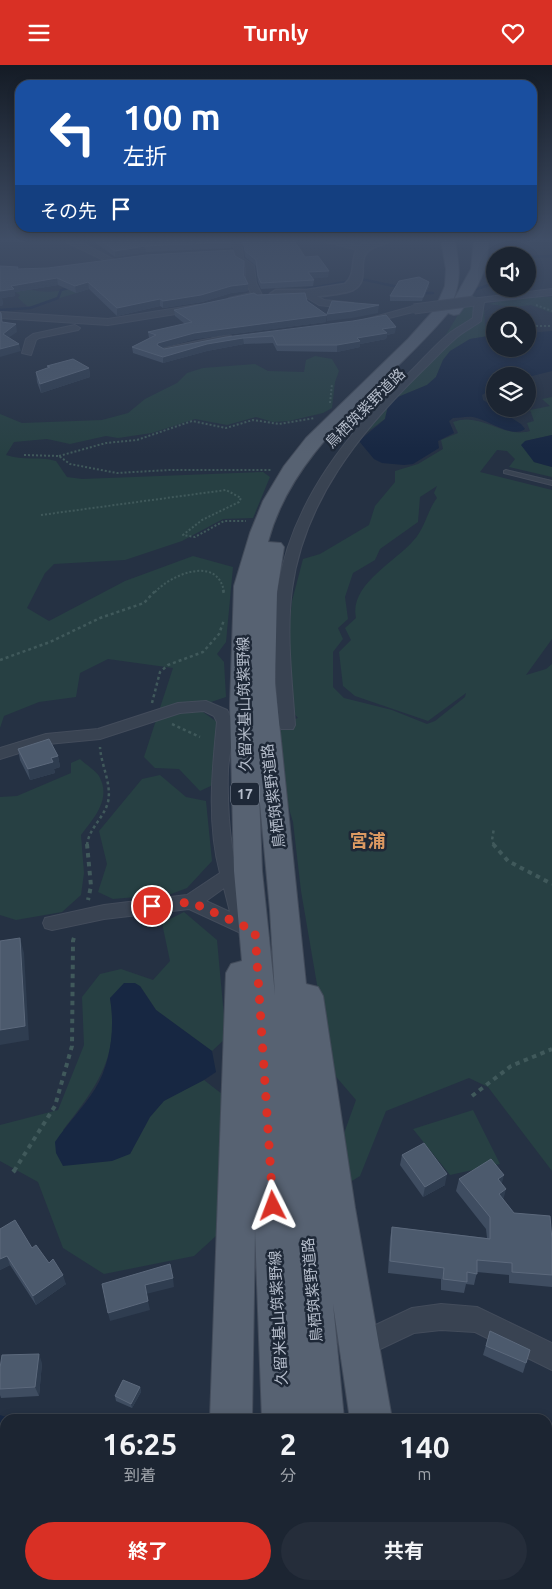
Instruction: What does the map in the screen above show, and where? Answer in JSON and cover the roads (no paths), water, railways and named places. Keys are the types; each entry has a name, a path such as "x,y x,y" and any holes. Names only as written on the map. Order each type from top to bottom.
{"main road":[{"name":"久留米基山筑紫野線","path":"283,1414 272,1187 249,928 240,873 242,638 245,586 260,533 273,501 312,442 414,342 454,311"},
{"name":"鳥栖筑紫野道路","path":"323,1414 303,1181 279,845 271,799 264,703 262,637 266,585 275,542 288,508 319,455 358,411 376,398 429,344 457,311"},
{"path":"279,845 300,950 336,1208 370,1414"},
{"path":"230,1414 249,928"}],"street":[{"path":"27,353 30,339 36,336 176,311"},
{"path":"354,323 405,311"},
{"path":"287,725 281,639 285,587 293,551 306,517 326,479 348,444 376,411 456,333 478,319 469,311"},
{"path":"0,315 108,322"},
{"path":"164,351 200,342 240,337"},
{"path":"0,754 46,739 100,734 178,708 206,706 221,713 225,722 220,771 223,851 240,873 191,902 114,909 52,923"},
{"path":"191,902 249,928"},
{"path":"359,1346 412,1321 441,1317 477,1320 552,1357"}],"lane":[{"path":"506,472 552,483"}],"water":[{"path":"552,331 552,371 536,375 536,367 486,367 486,393 482,395 483,400 486,402 486,417 510,417 525,429 513,432 473,417 453,418 449,421 454,433 438,441 439,448 413,464 404,465 382,463 374,459 359,441 385,419 388,406 398,397 427,385 436,377 443,360 450,351 470,339 486,336 486,357 536,357 536,332"},
{"path":"552,435 552,467 534,462 521,445 525,441"},
{"path":"124,983 135,983 140,986 156,1010 212,1051 216,1072 164,1101 150,1117 130,1154 112,1161 63,1166 56,1153 55,1142 95,1089 105,1068 112,1033 110,998"}],"district":[{"name":"宮浦","path":"368,840"}]}
